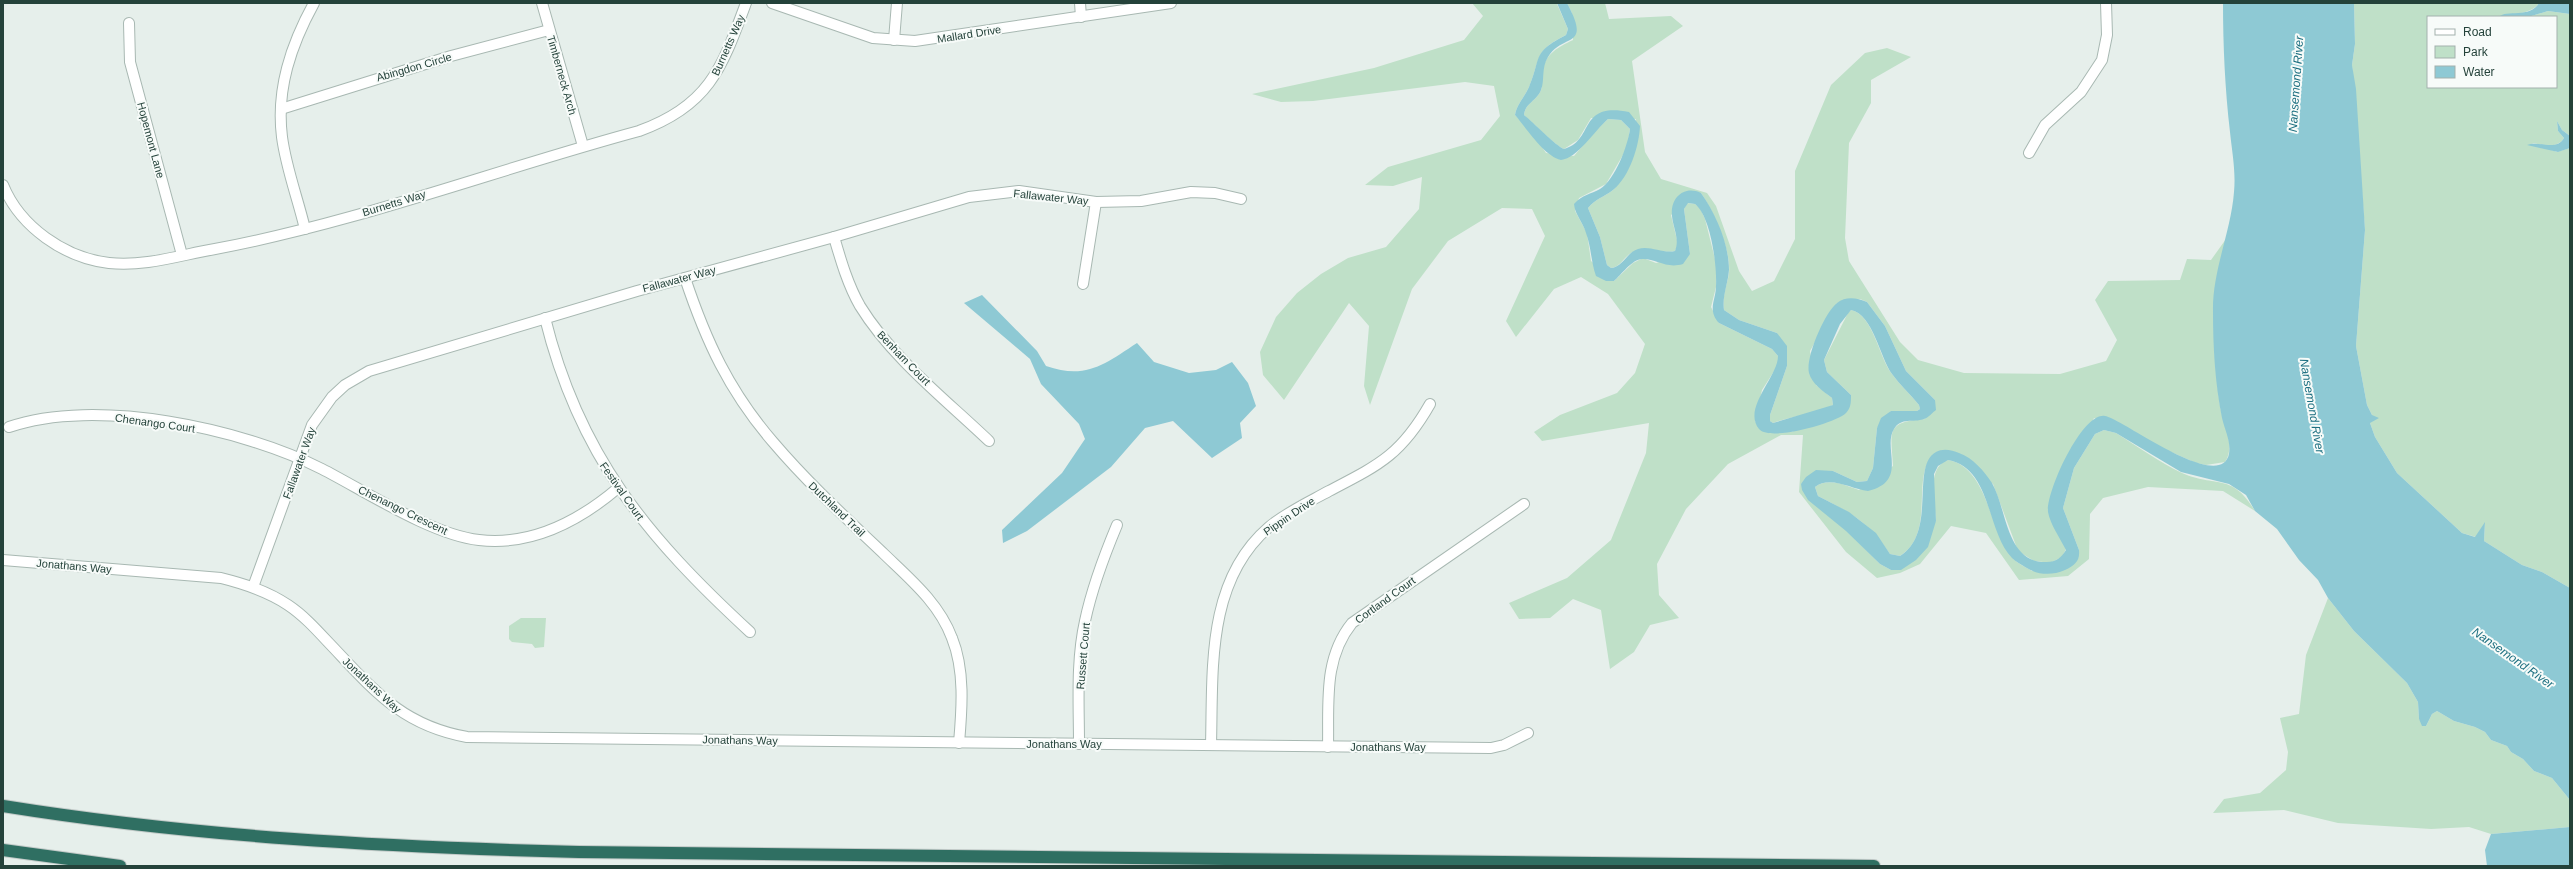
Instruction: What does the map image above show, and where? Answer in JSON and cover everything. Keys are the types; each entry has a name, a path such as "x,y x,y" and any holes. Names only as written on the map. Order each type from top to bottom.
{"highway":[{"path":"3,806 138,826 220,834 418,848 579,852 1874,866"},
{"path":"3,850 120,866"}],"street":[{"path":"305,229 282,138 281,109 283,86 291,49 314,3"},
{"name":"Timberneck Arch","path":"542,3 583,146"},
{"name":"Burnetts Way","path":"3,185 14,205 37,231 72,253 108,263 146,263 273,238 648,128 687,108 710,83 720,67 746,3"},
{"name":"Mallard Drive","path":"772,3 857,33 894,40 933,39 1171,3"},
{"path":"894,40 897,3"},
{"path":"1080,3 1081,17"},
{"path":"2029,153 2045,125 2081,92 2102,60 2107,35 2106,3"},
{"name":"Hopemont Lane","path":"129,24 130,62 182,255"},
{"name":"Abingdon Circle","path":"281,109 437,60 549,30"},
{"name":"Fallawater Way","path":"254,587 306,438 319,413 332,397 360,376 545,318 834,237 969,197 1019,191 1096,202 1141,201 1191,192 1215,193 1241,199"},
{"path":"1083,284 1096,202"},
{"name":"Benham Court","path":"834,237 845,272 857,299 879,333 989,441"},
{"name":"Dutchland Trail","path":"685,278 711,350 738,398 752,417 802,474 925,594 945,622 957,655 961,685 959,743"},
{"name":"Festival Court","path":"545,318 554,357 578,419 618,488 677,560 710,595 750,632"},
{"name":"Pippin Drive","path":"1211,745 1219,610 1234,570 1244,554 1270,526 1300,507 1377,466 1407,438 1430,404"},
{"name":"Chenango Court","path":"9,427 46,417 67,415 138,418 224,434 299,458"},
{"name":"Chenango Crescent","path":"299,458 442,530 478,540 500,542 542,533 584,514 618,488"},
{"name":"Cortland Court","path":"1328,747 1331,661 1343,634 1363,613 1524,504"},
{"name":"Russett Court","path":"1079,744 1079,700 1085,623 1095,584 1117,525"},
{"name":"Jonathans Way","path":"3,560 221,578 254,587 275,597 305,618 399,712 419,723 448,734 482,738 1491,748 1504,745 1528,733"}],"green space":[{"path":"1472,3 1557,4 1568,29 1566,35 1555,41 1543,51 1537,62 1529,87 1517,108 1515,115 1536,138 1546,153 1574,156 1594,132 1608,119 1621,120 1630,129 1627,148 1606,184 1579,198 1575,211 1587,233 1591,261 1614,281 1633,263 1643,258 1656,263 1690,254 1684,209 1687,203 1695,204 1700,208 1705,219 1716,263 1716,287 1711,307 1719,323 1772,349 1778,356 1778,365 1762,390 1755,422 1792,432 1851,395 1827,372 1824,360 1848,313 1851,310 1859,313 1865,319 1887,367 1919,405 1920,409 1917,411 1891,411 1877,428 1873,468 1867,481 1857,482 1833,471 1801,484 1880,564 1891,570 1936,521 1933,486 1934,478 1941,464 1948,460 1961,465 1972,474 1980,487 2004,545 2012,557 2019,563 2032,571 2079,550 2063,508 2074,468 2095,434 2104,430 2116,433 2173,469 2182,473 2231,486 2247,499 2255,511 2223,491 2148,487 2103,498 2090,514 2089,559 2068,576 2019,580 1986,533 1951,526 1920,564 1900,573 1877,578 1846,552 1799,492 1803,435 1781,435 1728,464 1686,509 1657,564 1659,595 1679,618 1650,625 1634,652 1610,669 1601,610 1573,599 1550,618 1519,619 1509,603 1567,578 1611,540 1646,453 1649,423 1542,441 1534,432 1560,415 1617,393 1635,373 1645,344 1608,294 1581,277 1554,289 1516,337 1506,321 1545,236 1532,209 1502,208 1448,241 1412,289 1370,405 1364,386 1369,326 1349,303 1284,400 1263,375 1260,352 1276,317 1297,293 1321,274 1348,258 1386,247 1419,209 1422,177 1393,186 1365,185 1388,167 1481,140 1500,116 1494,86 1465,82 1313,101 1281,102 1252,94 1374,68 1464,40 1483,16"},
{"path":"1567,3 1605,3 1609,19 1671,16 1683,26 1632,61 1645,152 1661,179 1707,193 1716,206 1739,271 1752,291 1774,281 1795,239 1795,171 1831,85 1865,53 1887,48 1911,57 1871,80 1871,103 1849,143 1845,238 1849,261 1900,342 1918,360 1964,373 2060,374 2106,361 2117,340 2095,300 2108,281 2180,280 2187,259 2211,260 2226,239 2217,282 2214,322 2215,362 2220,406 2229,442 2228,456 2225,462 2206,465 2196,463 2094,418 2050,517 2066,549 2062,557 2052,562 2043,562 2034,561 2018,551 1993,484 1944,450 1932,457 1926,468 1923,482 1921,514 1918,530 1912,544 1900,556 1890,554 1867,526 1850,513 1818,496 1815,487 1820,484 1831,482 1859,490 1893,466 1893,430 1903,423 1912,420 1925,419 1935,400 1906,371 1885,326 1867,302 1860,299 1837,303 1810,351 1816,385 1832,398 1833,405 1819,411 1773,423 1770,421 1770,415 1787,366 1777,333 1739,320 1724,310 1724,296 1729,273 1729,263 1721,231 1701,193 1671,215 1678,244 1675,251 1665,252 1639,250 1630,254 1617,266 1611,268 1607,265 1600,237 1588,208 1597,200 1613,190 1618,184 1628,157 1636,119 1591,118 1578,140 1564,149 1550,139 1524,115 1529,105 1537,97 1541,90 1542,72 1546,60 1557,48 1573,40 1572,13"},
{"path":"2354,3 2539,3 2532,9 2506,16 2427,16 2427,88 2557,88 2557,16 2531,16 2548,11 2570,14 2570,136 2562,130 2557,121 2558,131 2564,138 2561,142 2553,145 2531,143 2557,152 2570,148 2570,588 2542,572 2522,565 2484,541 2485,523 2476,537 2462,533 2397,473 2375,437 2370,423 2372,415 2367,405 2356,346 2365,230 2352,65 2355,44"},
{"path":"2328,598 2354,631 2407,683 2418,702 2419,719 2426,726 2432,714 2437,711 2454,721 2475,727 2485,732 2491,740 2507,746 2511,752 2523,759 2534,771 2552,778 2570,800 2570,827 2491,834 2469,827 2431,829 2338,823 2284,810 2213,813 2224,799 2260,793 2286,770 2288,752 2280,718 2299,714 2306,655"},
{"path":"521,618 546,618 544,647 535,648 532,644 512,642 509,639 509,626"}],"water":[{"name":"Nansemond River","path":"1557,3 1567,3 1577,28 1576,34 1554,49 1548,57 1545,65 1541,90 1537,97 1529,105 1524,115 1564,149 1574,145 1594,117 1601,112 1613,110 1629,112 1640,126 1636,151 1624,177 1613,190 1597,200 1588,208 1600,237 1607,265 1611,268 1619,265 1631,253 1638,249 1647,248 1670,252 1675,251 1677,242 1672,216 1673,204 1679,195 1684,192 1695,191 1701,193 1712,210 1721,230 1727,250 1729,270 1724,300 1724,310 1739,320 1777,333 1787,346 1787,366 1770,415 1770,421 1773,423 1833,405 1832,398 1815,384 1810,377 1809,366 1813,347 1822,325 1832,308 1837,303 1844,299 1852,298 1867,302 1885,326 1906,371 1935,400 1936,410 1926,418 1900,423 1894,429 1891,437 1891,472 1888,480 1880,486 1868,491 1834,482 1827,482 1815,487 1818,496 1849,512 1876,533 1890,554 1900,556 1911,545 1918,532 1925,471 1929,460 1936,452 1945,450 1953,451 1969,458 1982,470 1992,483 2010,533 2016,545 2023,554 2033,560 2047,562 2058,559 2066,550 2049,517 2049,502 2053,488 2059,472 2076,439 2086,426 2096,418 2105,416 2115,420 2170,451 2208,465 2222,464 2229,454 2228,440 2222,418 2218,392 2213,325 2213,297 2215,282 2232,207 2234,184 2234,162 2228,116 2224,51 2223,3 2354,3 2355,44 2352,65 2356,89 2365,230 2356,346 2367,405 2372,415 2379,418 2370,423 2375,437 2397,473 2462,533 2475,537 2485,522 2484,541 2522,565 2542,572 2570,588 2570,800 2552,778 2534,771 2523,759 2511,752 2507,746 2491,740 2485,732 2475,727 2454,721 2437,711 2432,714 2426,726 2422,726 2419,719 2418,702 2407,683 2354,631 2328,598 2318,580 2299,560 2277,529 2255,511 2246,495 2229,484 2181,472 2116,433 2104,430 2095,434 2074,468 2063,508 2079,550 2079,557 2078,560 2069,568 2060,572 2045,574 2030,570 2012,558 1997,532 1981,487 1973,475 1962,465 1948,460 1938,466 1934,474 1936,521 1928,547 1916,560 1901,570 1891,570 1880,564 1846,531 1808,500 1802,490 1801,484 1806,477 1816,470 1833,471 1857,482 1867,481 1873,468 1877,428 1881,418 1891,411 1917,411 1920,409 1919,405 1892,374 1865,319 1859,313 1851,310 1840,324 1824,360 1827,372 1851,395 1848,411 1830,422 1802,430 1775,433 1765,432 1759,429 1755,421 1755,412 1762,392 1773,373 1778,356 1772,349 1719,323 1715,318 1713,314 1713,305 1716,291 1716,277 1712,242 1701,210 1695,204 1688,203 1684,209 1690,254 1683,264 1667,265 1648,259 1639,259 1631,264 1614,281 1606,281 1596,276 1588,238 1574,204 1583,197 1600,189 1611,178 1624,153 1630,129 1621,120 1608,119 1580,149 1574,154 1561,160 1542,148 1515,115 1519,104 1529,87 1542,51 1547,46 1566,35 1568,29"},
{"path":"2539,3 2570,3 2570,14 2548,11 2531,16 2500,16 2530,11"},
{"path":"2557,121 2562,130 2570,136 2570,148 2558,152 2527,145 2552,145 2561,142 2564,138 2558,131"},
{"path":"982,295 1037,351 1046,366 1060,370 1073,371 1094,368 1105,363 1137,343 1154,362 1189,373 1216,370 1232,362 1248,383 1256,406 1240,423 1242,438 1212,458 1173,421 1145,428 1111,467 1027,531 1003,543 1002,530 1062,473 1085,439 1079,424 1041,384 1030,359 964,303"},
{"path":"2570,827 2570,866 2487,866 2485,850 2491,834"}]}
